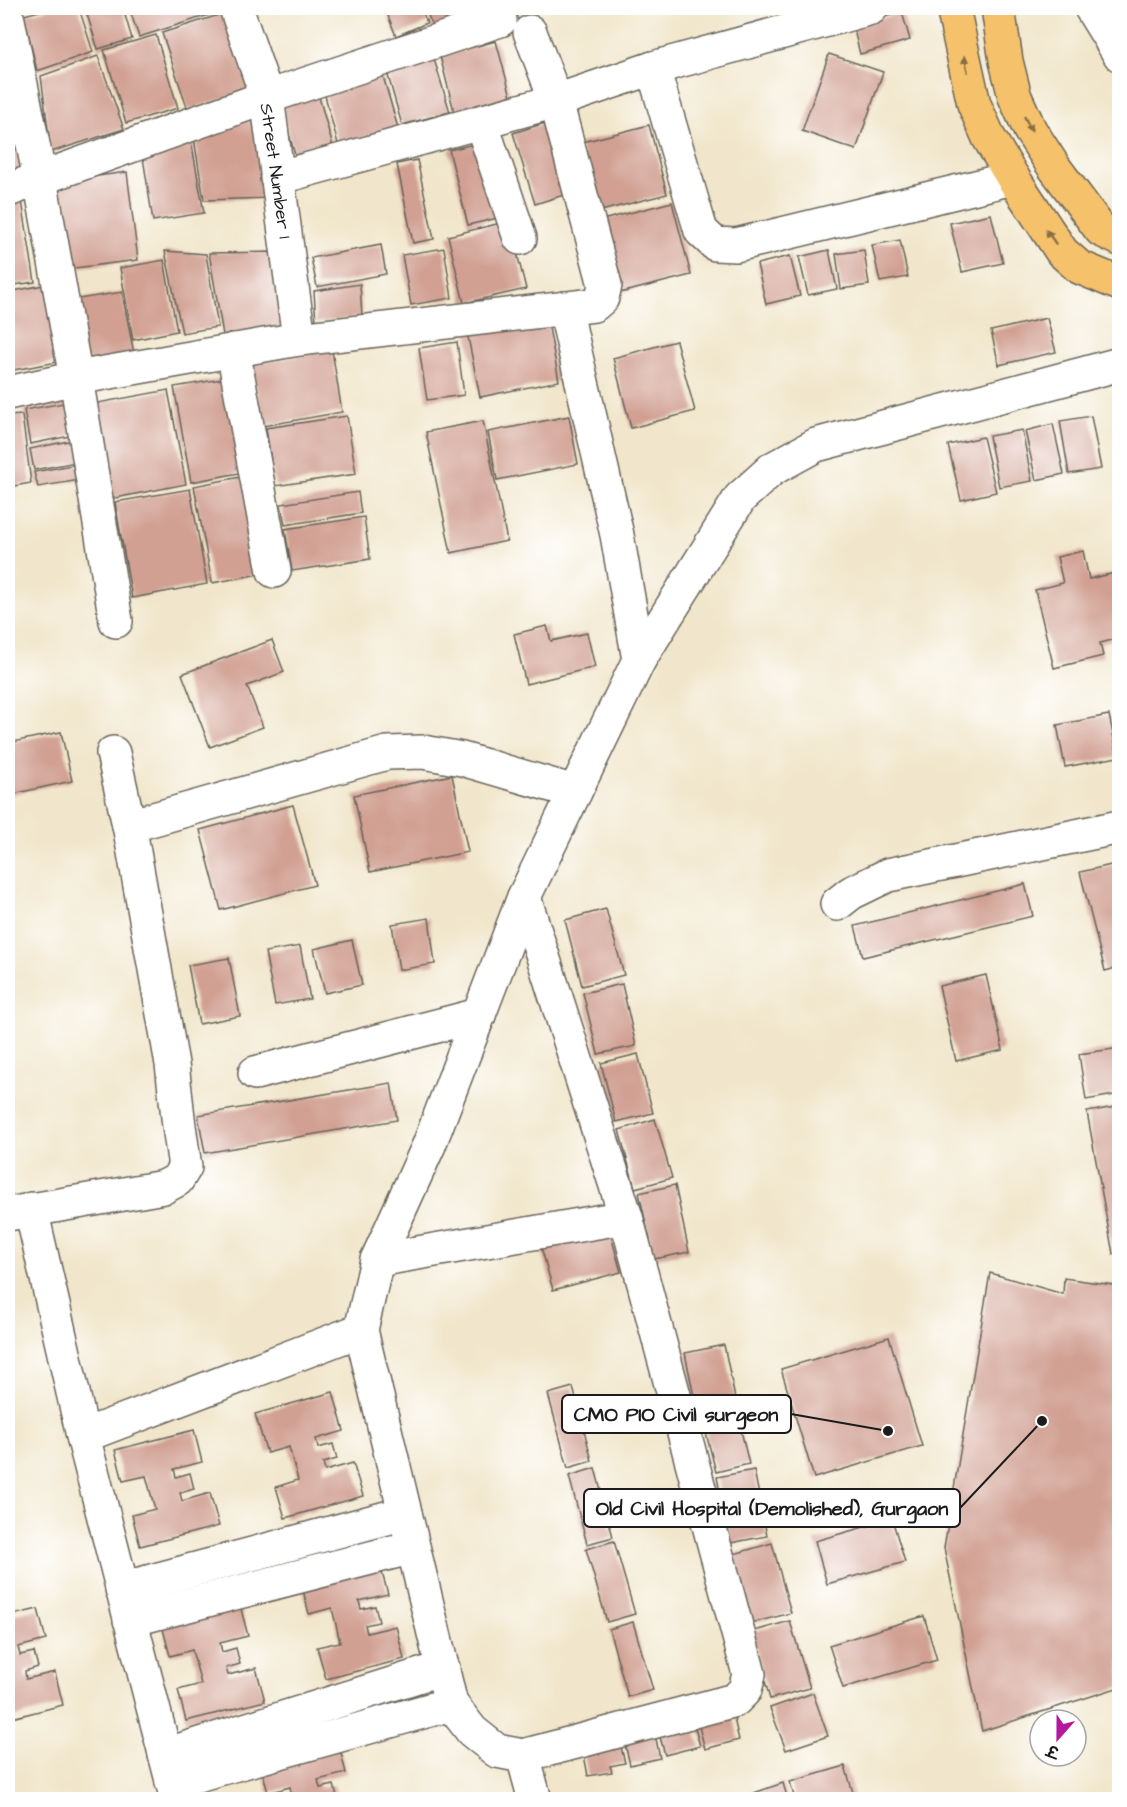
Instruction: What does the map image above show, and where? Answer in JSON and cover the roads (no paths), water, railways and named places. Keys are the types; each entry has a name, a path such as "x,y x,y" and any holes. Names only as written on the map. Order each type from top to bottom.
{"main road":[{"path":"953,8 974,104 989,138 1013,178 1062,252 1078,267 1119,284"},
{"path":"998,8 1006,61 1015,97 1030,130 1101,231 1119,239"}],"street":[{"name":"Street Number 1","path":"236,8 267,97 299,339"},
{"path":"277,178 556,101 653,68 871,8"},
{"path":"1091,8 1119,55"},
{"path":"8,20 76,378 116,621"},
{"path":"8,190 267,97 500,20"},
{"path":"8,393 76,378 299,339 594,305 602,298 605,285 556,101 530,32"},
{"path":"653,68 701,231 715,243 736,245 1013,178"},
{"path":"481,122 520,238"},
{"path":"565,308 617,534 639,660"},
{"path":"233,350 274,571"},
{"path":"524,897 626,1216 749,1674 746,1690 735,1700 523,1756 497,1751 472,1731 451,1704 361,1330 377,1260 429,1145 524,897 639,660 740,498 772,469 816,445 1119,364"},
{"path":"129,826 387,753 423,752 462,759 575,792"},
{"path":"113,753 129,826 172,1064 185,1167 177,1180 164,1187 19,1212 83,1436 171,1779"},
{"path":"837,904 851,892 888,875 1119,827"},
{"path":"255,1073 479,1015"},
{"path":"377,1260 626,1216"},
{"path":"83,1436 361,1330"},
{"path":"126,1604 405,1513"},
{"path":"126,1604 413,1547"},
{"path":"171,1779 442,1668"},
{"path":"171,1779 451,1704"},
{"path":"523,1756 535,1800"}],"place":[{"name":"Old Civil Hospital (Demolished), Gurgaon","path":"1042,1421"},
{"name":"CMO PIO Civil surgeon","path":"888,1431"}]}
